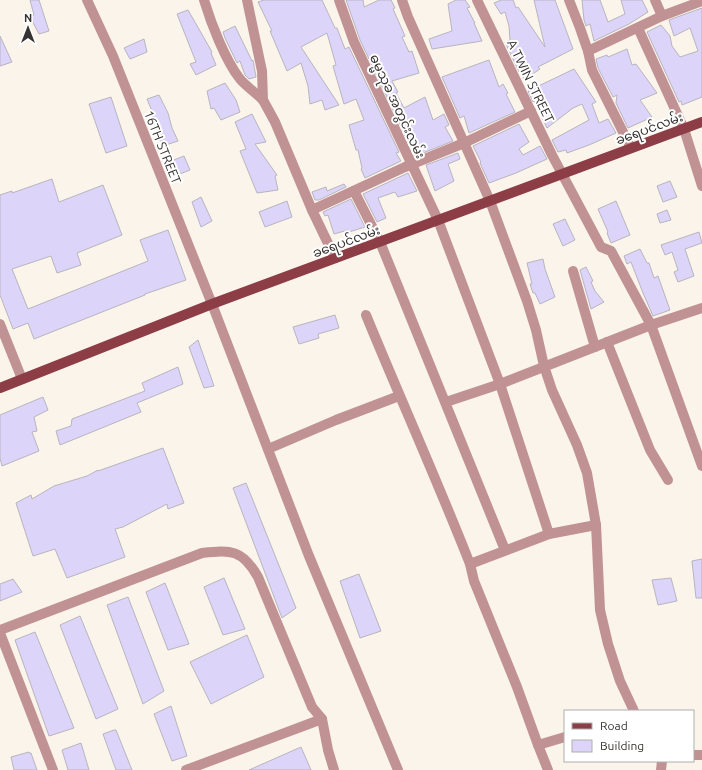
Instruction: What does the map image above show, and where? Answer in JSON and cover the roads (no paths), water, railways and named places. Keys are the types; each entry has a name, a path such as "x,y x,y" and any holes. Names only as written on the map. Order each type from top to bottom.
{"main road":[{"name":"ခရေပင်လမ်း","path":"0,388 212,304 702,122"}],"street":[{"name":"16TH STREET","path":"88,0 113,56 212,304 308,556 398,770"},
{"path":"204,0 227,58 240,79 263,100 275,122 312,210 336,258"},
{"path":"247,0 262,71 263,100"},
{"name":"ဓမ္မသုခ အတွင်းလမ်း","path":"339,0 354,42 438,220 500,384 549,534"},
{"path":"402,0 490,201 528,301 544,366 552,390 569,427 587,473 596,525 600,610 620,681 634,710"},
{"name":"A TWIN STREET","path":"477,0 562,174 602,247 611,251 651,326 702,466"},
{"path":"569,0 588,51 592,70 631,148"},
{"path":"655,0 662,16"},
{"path":"588,51 662,16 702,1"},
{"path":"638,28 684,128 702,186"},
{"path":"312,210 349,192 464,143 531,111"},
{"path":"354,191 380,242 505,550"},
{"path":"573,271 595,347"},
{"path":"446,402 500,384 607,342 702,308"},
{"path":"366,315 449,511 470,564 474,581 517,687 548,770"},
{"path":"0,324 22,379"},
{"path":"607,342 650,450 668,480"},
{"path":"268,449 336,420 399,396"},
{"path":"470,564 549,534 596,525"},
{"path":"53,770 0,631 202,553 230,551 240,555 251,565 258,577 312,707 322,719 328,750 334,770"},
{"path":"186,770 322,719"},
{"path":"538,745 564,736"}]}
